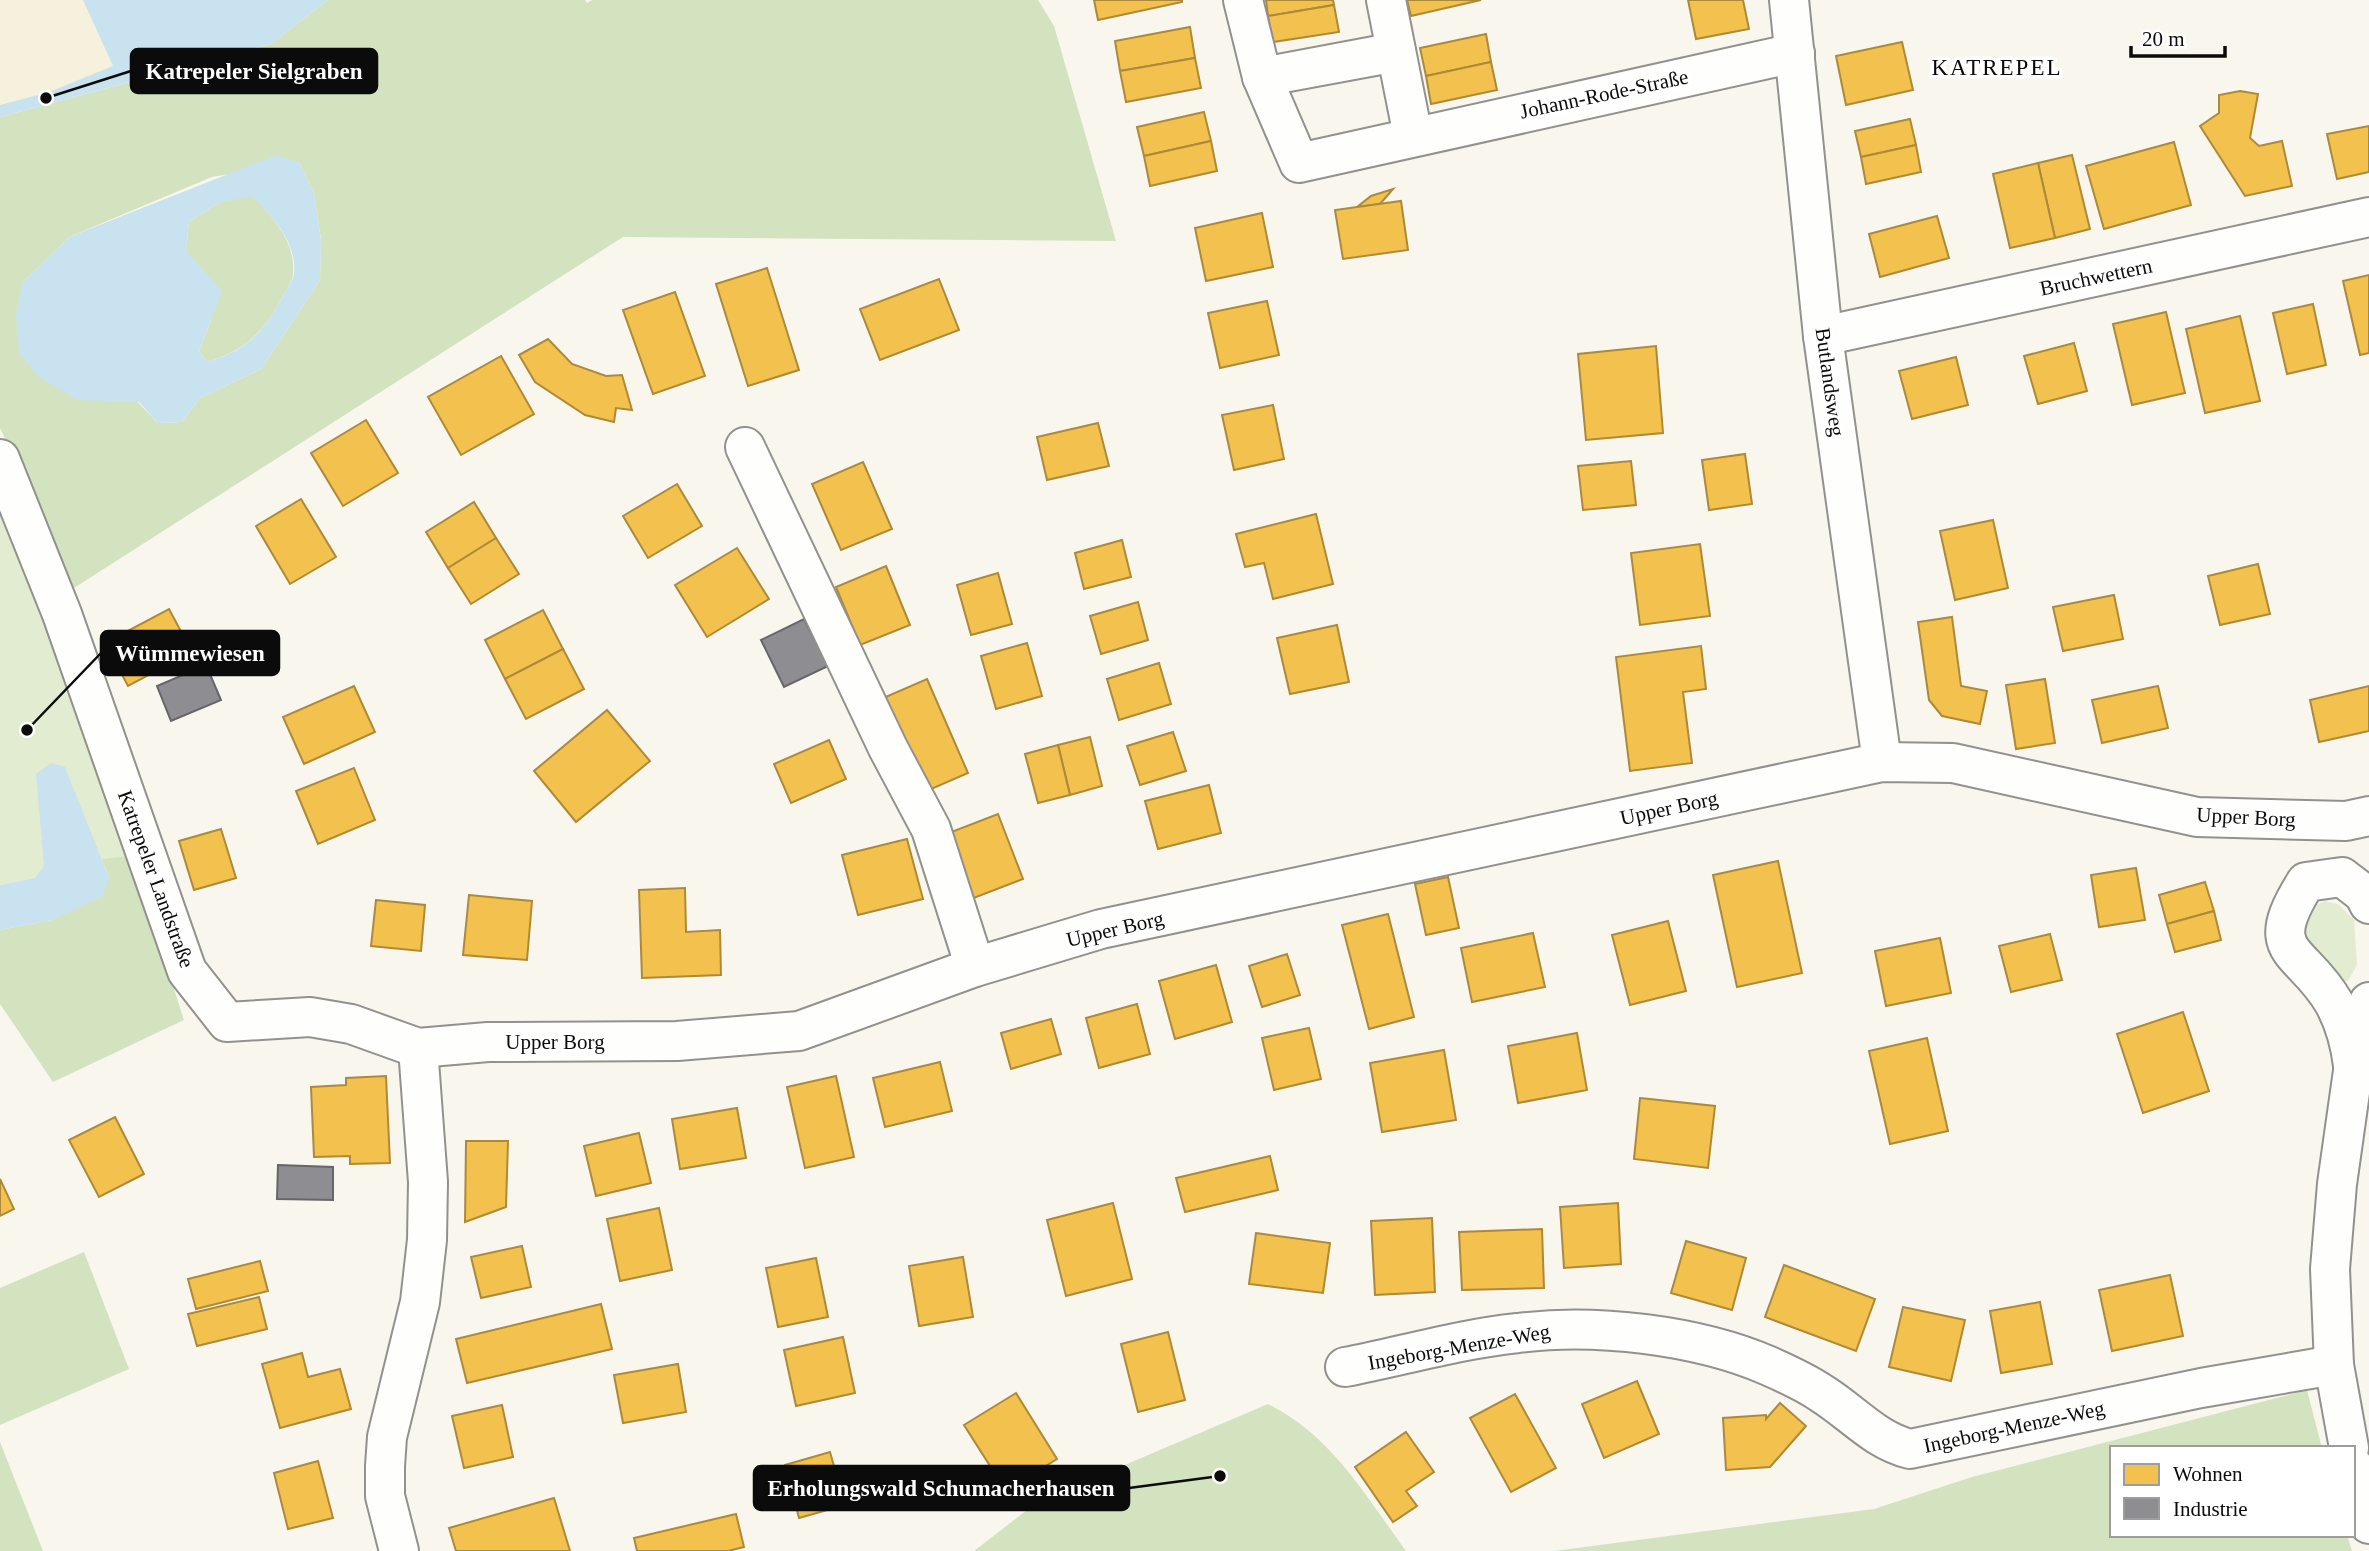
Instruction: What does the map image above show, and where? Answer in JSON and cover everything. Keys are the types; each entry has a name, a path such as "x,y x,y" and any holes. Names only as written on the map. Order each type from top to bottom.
{"street":[{"name":"Johann-Rode-Straße","path":"1244,0 1262,77 1299,163 1795,53"},
{"path":"1386,0 1413,136"},
{"name":"Butlandsweg","path":"1790,0 1823,337 1882,762"},
{"path":"1262,77 1396,52"},
{"name":"Bruchwettern","path":"1823,337 2369,217"},
{"path":"745,447 888,748 931,829 975,967"},
{"name":"Katrepeler Landstraße","path":"0,459 62,614 187,971 227,1022 310,1017 351,1024 418,1048"},
{"name":"Upper Borg","path":"418,1048 488,1042 677,1041 799,1031 975,967 1101,929 1882,762 1953,763 2197,817 2357,819"},
{"path":"2342,877 2357,819"},
{"path":"2353,1071 2349,1037 2333,1001 2290,950 2286,931 2287,912 2306,882 2342,877 2364,894 2369,904"},
{"path":"2349,1446 2334,1365 2330,1269 2337,1184 2353,1071 2369,1002"},
{"path":"399,1551 385,1496 387,1437 420,1302 428,1241 428,1182 418,1048"},
{"name":"Ingeborg-Menze-Weg","path":"1345,1367 1517,1333 1568,1329 1644,1336 1726,1349 1759,1361 1823,1394 1888,1444 1910,1449 2201,1388 2334,1365"},
{"path":"2355,1473 2369,1524"}],"shaded area":[{"path":"0,0 83,0 114,66 49,92 0,105"}],"green space":[{"path":"328,0 585,0 587,3 592,0 1038,0 1054,26 1116,241 623,237 74,588 0,428 0,117 271,44","holes":["299,162 314,193 321,240 320,280 261,369 200,398 182,422 158,423 22,283 69,237 212,177"]},
{"path":"251,195 267,211 287,240 293,262 293,277 268,321 252,339 232,352 207,362 199,351 211,320 186,251 189,222 220,202"},
{"path":"0,504 131,856 108,864 0,885"},
{"path":"131,856 184,1020 53,1082 0,1004 0,930 52,920 109,878 102,859"},
{"path":"2325,901 2338,904 2354,920 2357,965 2348,981 2341,981 2305,941 2304,918 2312,907"},
{"path":"84,1252 129,1369 0,1425 0,1288"},
{"path":"2307,1390 2321,1446 2110,1446 2110,1537 2348,1537 2352,1551 1554,1551 1874,1509 1972,1477"},
{"path":"1268,1404 1311,1432 1329,1450 1361,1488 1406,1551 974,1551 1058,1486 1120,1467"},
{"path":"0,1442 43,1551 0,1551"}],"water":[{"path":"83,0 328,0 271,44 0,117 0,105 49,92 113,66"},
{"path":"276,155 299,162 314,193 321,240 320,280 261,369 200,398 182,422 158,423 139,402 78,400 39,377 19,353 16,316 22,283 69,237","holes":["251,196 287,240 292,251 294,274 275,310 260,331 243,346 207,362 199,351 222,291 186,251 189,222 220,202"]},
{"path":"51,763 65,767 109,878 102,897 52,920 0,930 0,885 35,878 44,866 36,774"}],"building: Wohnen":[{"path":"1094,0 1182,0 1182,2 1098,20"},
{"path":"1266,0 1333,0 1334,5 1268,16"},
{"path":"1407,0 1481,0 1411,16"},
{"path":"1688,0 1743,0 1749,29 1696,39"},
{"path":"1334,5 1339,32 1273,42 1268,16"},
{"path":"1190,27 1195,58 1120,71 1115,41"},
{"path":"1486,34 1491,62 1426,76 1420,48"},
{"path":"1902,42 1913,90 1846,105 1836,56"},
{"path":"1195,58 1201,88 1126,102 1120,71"},
{"path":"1491,62 1497,90 1431,104 1426,76"},
{"path":"2240,91 2258,94 2250,138 2259,146 2282,141 2292,186 2245,196 2200,126 2219,113 2219,95"},
{"path":"1204,112 1211,141 1144,156 1137,127"},
{"path":"1910,119 1916,145 1861,157 1855,131"},
{"path":"2369,126 2369,172 2337,179 2327,134"},
{"path":"1211,141 1217,171 1150,186 1144,156"},
{"path":"2174,142 2191,205 2104,229 2086,166"},
{"path":"1916,145 1921,172 1866,184 1861,157"},
{"path":"2072,155 2090,229 2055,238 2038,163"},
{"path":"2038,163 2055,238 2010,248 1993,174"},
{"path":"1393,189 1380,204 1357,207 1371,196"},
{"path":"1401,201 1408,250 1343,259 1335,210"},
{"path":"1262,213 1273,267 1206,281 1195,228"},
{"path":"1937,216 1949,258 1880,277 1869,234"},
{"path":"767,268 799,370 748,386 716,284"},
{"path":"2369,275 2369,353 2360,355 2343,281"},
{"path":"939,279 959,330 880,360 860,309"},
{"path":"675,292 705,376 653,394 623,310"},
{"path":"1267,301 1279,355 1220,368 1208,313"},
{"path":"2313,304 2326,365 2287,374 2273,313"},
{"path":"2166,312 2185,393 2132,405 2113,324"},
{"path":"2240,316 2260,401 2205,413 2186,329"},
{"path":"548,339 572,364 606,376 622,375 632,410 616,408 614,422 585,415 535,382 519,355"},
{"path":"2074,343 2087,391 2038,404 2024,356"},
{"path":"1656,346 1663,433 1586,440 1578,354"},
{"path":"501,356 534,414 461,455 428,397"},
{"path":"1956,357 1968,405 1912,419 1899,371"},
{"path":"1273,405 1284,459 1234,470 1222,415"},
{"path":"366,420 398,473 343,506 311,453"},
{"path":"1098,423 1109,466 1047,480 1037,437"},
{"path":"1745,454 1752,504 1709,510 1702,460"},
{"path":"1631,461 1636,505 1583,510 1578,466"},
{"path":"863,462 892,529 841,550 812,484"},
{"path":"677,484 702,526 648,558 623,516"},
{"path":"301,499 336,557 290,584 256,526"},
{"path":"474,502 496,538 448,568 426,532"},
{"path":"1316,514 1333,584 1273,599 1264,563 1245,567 1236,534"},
{"path":"1993,520 2008,588 1955,600 1940,531"},
{"path":"496,538 519,574 471,604 448,568"},
{"path":"1122,540 1131,577 1084,589 1075,553"},
{"path":"1700,544 1710,616 1640,625 1631,553"},
{"path":"737,548 769,599 707,637 675,585"},
{"path":"2258,564 2270,614 2220,625 2208,576"},
{"path":"886,566 910,625 860,645 836,587"},
{"path":"998,573 1012,624 971,635 957,585"},
{"path":"2114,595 2123,639 2063,651 2053,607"},
{"path":"1138,602 1148,640 1101,654 1090,616"},
{"path":"169,609 192,652 128,686 105,643"},
{"path":"543,610 563,649 505,679 485,640"},
{"path":"1952,617 1961,686 1987,691 1980,724 1942,716 1929,700 1918,622"},
{"path":"1337,625 1349,682 1290,694 1277,638"},
{"path":"1027,643 1042,696 996,709 981,656"},
{"path":"1701,646 1706,689 1683,692 1692,763 1630,771 1616,657"},
{"path":"563,649 584,689 526,719 505,679"},
{"path":"1159,663 1171,704 1119,720 1107,679"},
{"path":"927,679 968,773 922,793 881,699"},
{"path":"2045,679 2055,743 2016,749 2006,685"},
{"path":"354,686 375,732 304,764 283,717"},
{"path":"2158,686 2168,728 2102,743 2092,700"},
{"path":"2369,686 2369,731 2319,742 2310,700"},
{"path":"607,710 650,761 576,822 534,771"},
{"path":"1173,732 1186,771 1140,785 1127,746"},
{"path":"1090,737 1102,786 1070,795 1058,745"},
{"path":"829,740 846,779 791,803 774,764"},
{"path":"1058,745 1070,795 1038,803 1025,754"},
{"path":"354,768 375,820 318,844 296,791"},
{"path":"1209,785 1221,833 1158,849 1145,801"},
{"path":"998,814 1023,879 971,899 946,834"},
{"path":"221,829 236,878 194,890 179,841"},
{"path":"907,839 923,899 858,915 842,855"},
{"path":"1778,861 1802,973 1737,987 1713,875"},
{"path":"2136,868 2145,920 2099,927 2091,875"},
{"path":"1448,877 1459,928 1426,935 1415,884"},
{"path":"2205,882 2214,911 2167,924 2159,895"},
{"path":"685,888 686,932 720,930 721,975 642,978 639,890"},
{"path":"469,895 532,901 527,960 463,955"},
{"path":"376,900 425,905 421,951 371,946"},
{"path":"2214,911 2221,940 2175,952 2167,924"},
{"path":"1388,914 1414,1017 1369,1029 1342,925"},
{"path":"1668,921 1686,991 1630,1005 1612,935"},
{"path":"1533,933 1545,987 1472,1002 1461,948"},
{"path":"2050,934 2062,980 2011,992 1999,946"},
{"path":"1940,938 1951,993 1886,1006 1875,951"},
{"path":"1287,954 1300,995 1262,1007 1249,966"},
{"path":"1216,965 1232,1022 1175,1039 1159,981"},
{"path":"1137,1004 1150,1054 1099,1068 1086,1018"},
{"path":"2183,1012 2209,1091 2143,1113 2117,1034"},
{"path":"1051,1019 1061,1054 1011,1069 1001,1033"},
{"path":"1309,1028 1321,1079 1274,1090 1262,1038"},
{"path":"1577,1033 1587,1090 1518,1103 1508,1046"},
{"path":"1927,1038 1948,1131 1890,1144 1869,1051"},
{"path":"1444,1050 1456,1120 1382,1132 1370,1063"},
{"path":"940,1062 952,1111 885,1127 873,1078"},
{"path":"386,1076 390,1163 350,1164 350,1156 314,1157 311,1087 346,1085 346,1078"},
{"path":"836,1076 854,1157 805,1168 787,1087"},
{"path":"1640,1098 1715,1106 1708,1168 1634,1159"},
{"path":"737,1108 746,1158 680,1169 672,1119"},
{"path":"115,1117 144,1174 99,1197 69,1140"},
{"path":"639,1133 651,1183 596,1196 584,1146"},
{"path":"466,1141 508,1141 506,1207 465,1222"},
{"path":"1270,1156 1278,1190 1185,1212 1176,1178"},
{"path":"0,1179 14,1209 0,1216"},
{"path":"1113,1203 1132,1279 1066,1296 1047,1220"},
{"path":"1618,1203 1621,1264 1564,1268 1560,1207"},
{"path":"659,1208 672,1270 620,1281 607,1219"},
{"path":"1432,1218 1435,1292 1375,1295 1371,1221"},
{"path":"1542,1229 1544,1288 1462,1290 1459,1232"},
{"path":"1256,1233 1330,1243 1323,1293 1249,1284"},
{"path":"1686,1241 1746,1258 1732,1310 1671,1293"},
{"path":"522,1246 531,1287 481,1298 471,1257"},
{"path":"963,1257 973,1317 919,1326 909,1266"},
{"path":"816,1258 828,1317 778,1327 766,1268"},
{"path":"260,1261 268,1291 196,1309 188,1279"},
{"path":"1784,1265 1875,1299 1856,1351 1765,1317"},
{"path":"2170,1275 2183,1336 2112,1351 2099,1290"},
{"path":"259,1297 267,1329 197,1346 188,1314"},
{"path":"2040,1302 2052,1364 2001,1373 1990,1311"},
{"path":"601,1304 612,1349 467,1383 456,1339"},
{"path":"1903,1307 1965,1320 1951,1381 1889,1367"},
{"path":"1168,1332 1185,1400 1138,1412 1121,1344"},
{"path":"843,1337 855,1393 796,1406 784,1350"},
{"path":"302,1353 308,1377 340,1369 351,1409 280,1428 262,1364"},
{"path":"678,1364 686,1412 623,1423 614,1375"},
{"path":"1637,1381 1659,1434 1604,1458 1582,1404"},
{"path":"1016,1393 1057,1459 1006,1491 964,1425"},
{"path":"1515,1394 1556,1468 1511,1492 1470,1418"},
{"path":"1780,1403 1806,1426 1770,1467 1726,1470 1723,1418 1766,1415 1766,1419"},
{"path":"502,1405 513,1457 464,1468 452,1416"},
{"path":"1406,1432 1434,1472 1406,1491 1417,1506 1393,1522 1355,1467"},
{"path":"830,1452 845,1505 799,1518 785,1465"},
{"path":"318,1461 333,1518 288,1529 274,1473"},
{"path":"554,1498 570,1551 456,1551 449,1528"},
{"path":"736,1514 744,1547 728,1551 637,1551 634,1538"}],"building: Industrie":[{"path":"804,619 828,666 784,687 761,640"},
{"path":"206,665 221,700 171,721 157,686"},
{"path":"278,1165 333,1167 333,1200 277,1199"}],"place":[{"name":"Katrepeler Sielgraben","path":"46,98"},
{"name":"Wümmewiesen","path":"27,730"},
{"name":"Erholungswald Schumacherhausen","path":"1220,1476"}],"district":[{"name":"KATREPEL","path":"1997,67"}]}
